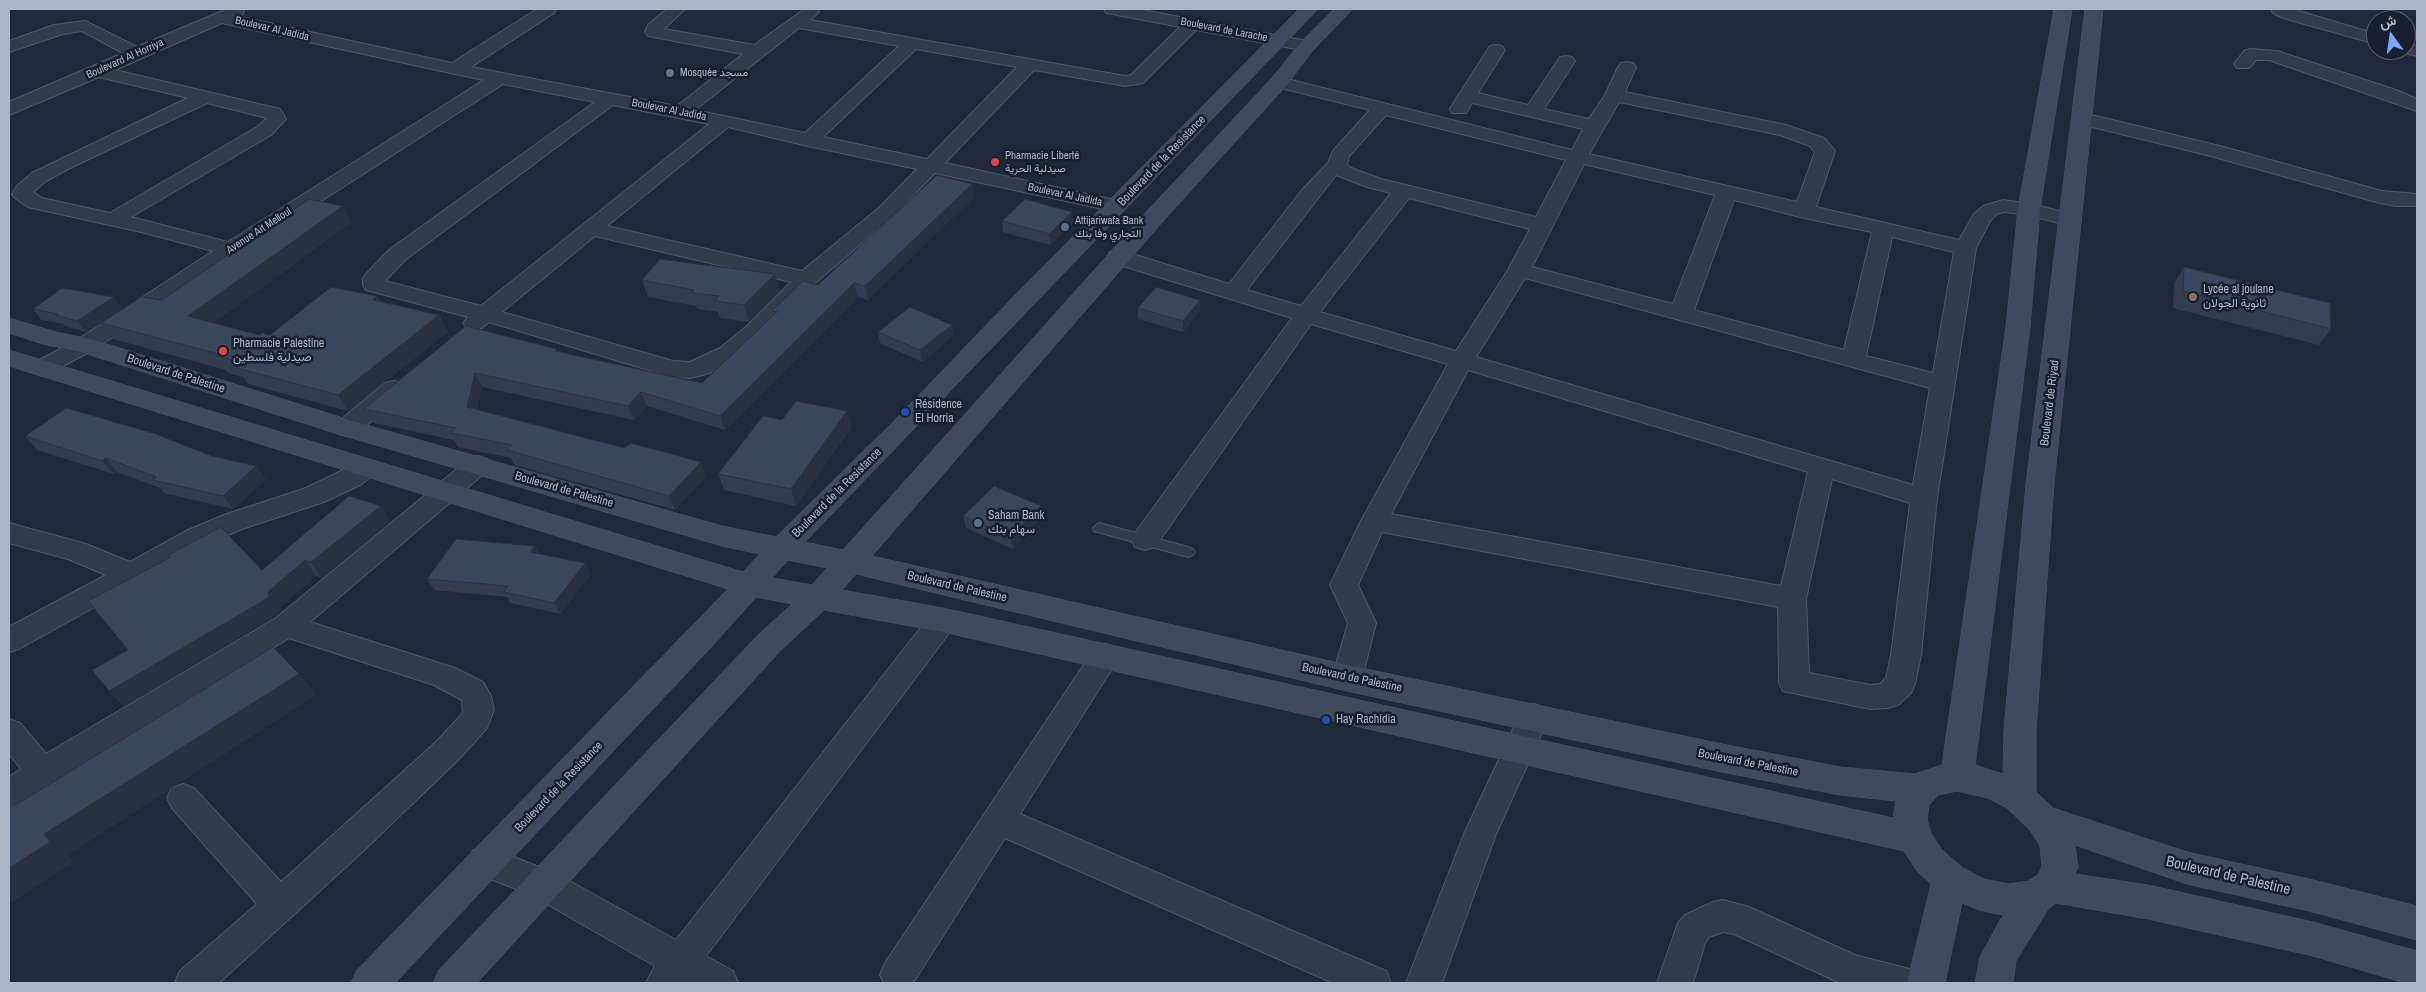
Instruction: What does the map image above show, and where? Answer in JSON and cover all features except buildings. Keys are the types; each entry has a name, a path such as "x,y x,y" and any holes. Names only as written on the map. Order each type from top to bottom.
{"main road":[{"name":"Boulevard de la Resistance","path":"370,983 603,741 750,585 782,548 904,426 1027,296 1309,9"},
{"path":"452,983 769,643 818,598 1118,257 1278,82 1307,46 1344,9"},
{"path":"1957,777 2018,326 2030,209 2063,9"},
{"name":"Boulevard de Riyad","path":"2031,809 2020,730 2040,484 2094,9"},
{"name":"Boulevard de Palestine","path":"9,325 52,339 85,345 347,428 722,536 850,562 1347,678 1840,781 1920,789"},
{"path":"9,358 750,585 943,620 1915,838"},
{"path":"1994,983 1998,957 2043,892 2060,867 2057,843 2031,809 1999,787 1978,780 1957,777 1930,782 1920,789 1912,802 1910,819 1915,838 1929,860 1950,879 1979,894 2009,900 2043,892 2148,902 2313,939 2408,972"},
{"name":"Boulevard de Palestine","path":"2031,809 2187,868 2309,895 2417,923"},
{"path":"1926,983 1950,879"}],"street":[{"name":"Boulevard Al Horriya","path":"9,109 135,53 242,9"},
{"path":"455,68 548,9"},
{"path":"677,9 654,29 654,32 757,51"},
{"path":"681,112 757,51 816,9"},
{"name":"Boulevard de Larache","path":"1112,9 1142,11 1193,24 1307,46"},
{"path":"2279,9 2290,14 2366,36"},
{"name":"Boulevar Al Jadida","path":"221,18 455,68 724,121 932,168 1117,206"},
{"path":"797,23 1029,65 1130,81 1137,79 1193,24"},
{"path":"9,47 60,29 85,26 135,53"},
{"path":"808,140 913,43"},
{"path":"1449,125 1496,50"},
{"path":"2242,64 2251,54 2272,55 2390,94 2417,105"},
{"path":"1533,112 1566,61"},
{"path":"610,98 396,255 374,279 374,285 386,290 484,314 672,369 690,370 704,367 728,353 754,332 806,279 887,211 932,168 1029,65"},
{"path":"1347,678 1362,623 1344,585 1374,521 1462,360 1519,270 1577,157 1628,67"},
{"path":"97,71 273,113 277,119 264,131 112,220"},
{"name":"Avenue Ait Melloul","path":"42,368 85,345 231,249 501,77"},
{"path":"1278,82 1804,212 1965,248"},
{"path":"1614,94 1786,131 1816,142 1825,151 1804,212"},
{"path":"207,96 61,165 39,177 27,186 22,194 35,203 231,249"},
{"path":"1467,96 1594,126"},
{"path":"1234,292 1309,194 1330,170 1337,166 1346,146 1382,108"},
{"path":"2083,119 2213,150 2380,197 2396,200 2417,200"},
{"path":"456,338 724,121"},
{"path":"1337,166 1352,177 1541,225"},
{"path":"1145,540 1306,315 1404,191"},
{"path":"1681,313 1726,193"},
{"path":"1822,466 1792,599 1794,682 1870,697 1886,696 1900,684 1906,655 1924,498 1965,248 1973,228 1981,218 1990,210 2003,206 2030,209 2071,220"},
{"path":"591,229 806,279"},
{"path":"1854,359 1882,230"},
{"path":"1118,257 1306,315 1822,466 1924,498"},
{"path":"1519,270 1943,384"},
{"path":"347,428 413,374"},
{"path":"9,793 286,626 478,465"},
{"path":"9,641 129,573 214,530 315,495 351,478 366,468"},
{"path":"1374,521 1792,599"},
{"path":"9,533 76,551 129,573"},
{"path":"672,973 943,620"},
{"path":"193,983 281,906 448,750 476,720 479,710 476,696 472,691 444,676 286,626"},
{"path":"902,980 998,820 1105,656"},
{"path":"1424,983 1480,834 1534,717"},
{"path":"9,732 42,772"},
{"path":"183,798 281,906"},
{"path":"998,820 1372,983"},
{"path":"486,861 543,884 672,973 720,983"},
{"path":"1675,983 1690,935 1698,926 1713,918 1723,916 1736,918 1850,977 1904,983"}],"lane":[{"path":"1099,528 1188,552"}],"place":[{"name":"Mosquée مسجد","path":"670,73"},
{"name":"Pharmacie Liberté صيدلية الحرية","path":"995,162"},
{"name":"Attijariwafa Bank التجاري وفا بنك","path":"1065,227"},
{"name":"Lycée al joulane ثانوية الجولان","path":"2193,297"},
{"name":"Pharmacie Palestine صيدلية فلسطين","path":"223,351"},
{"name":"Résidence El Horria","path":"905,412"},
{"name":"Saham Bank سهام بنك","path":"978,523"},
{"name":"Hay Rachidia","path":"1326,720"}]}
